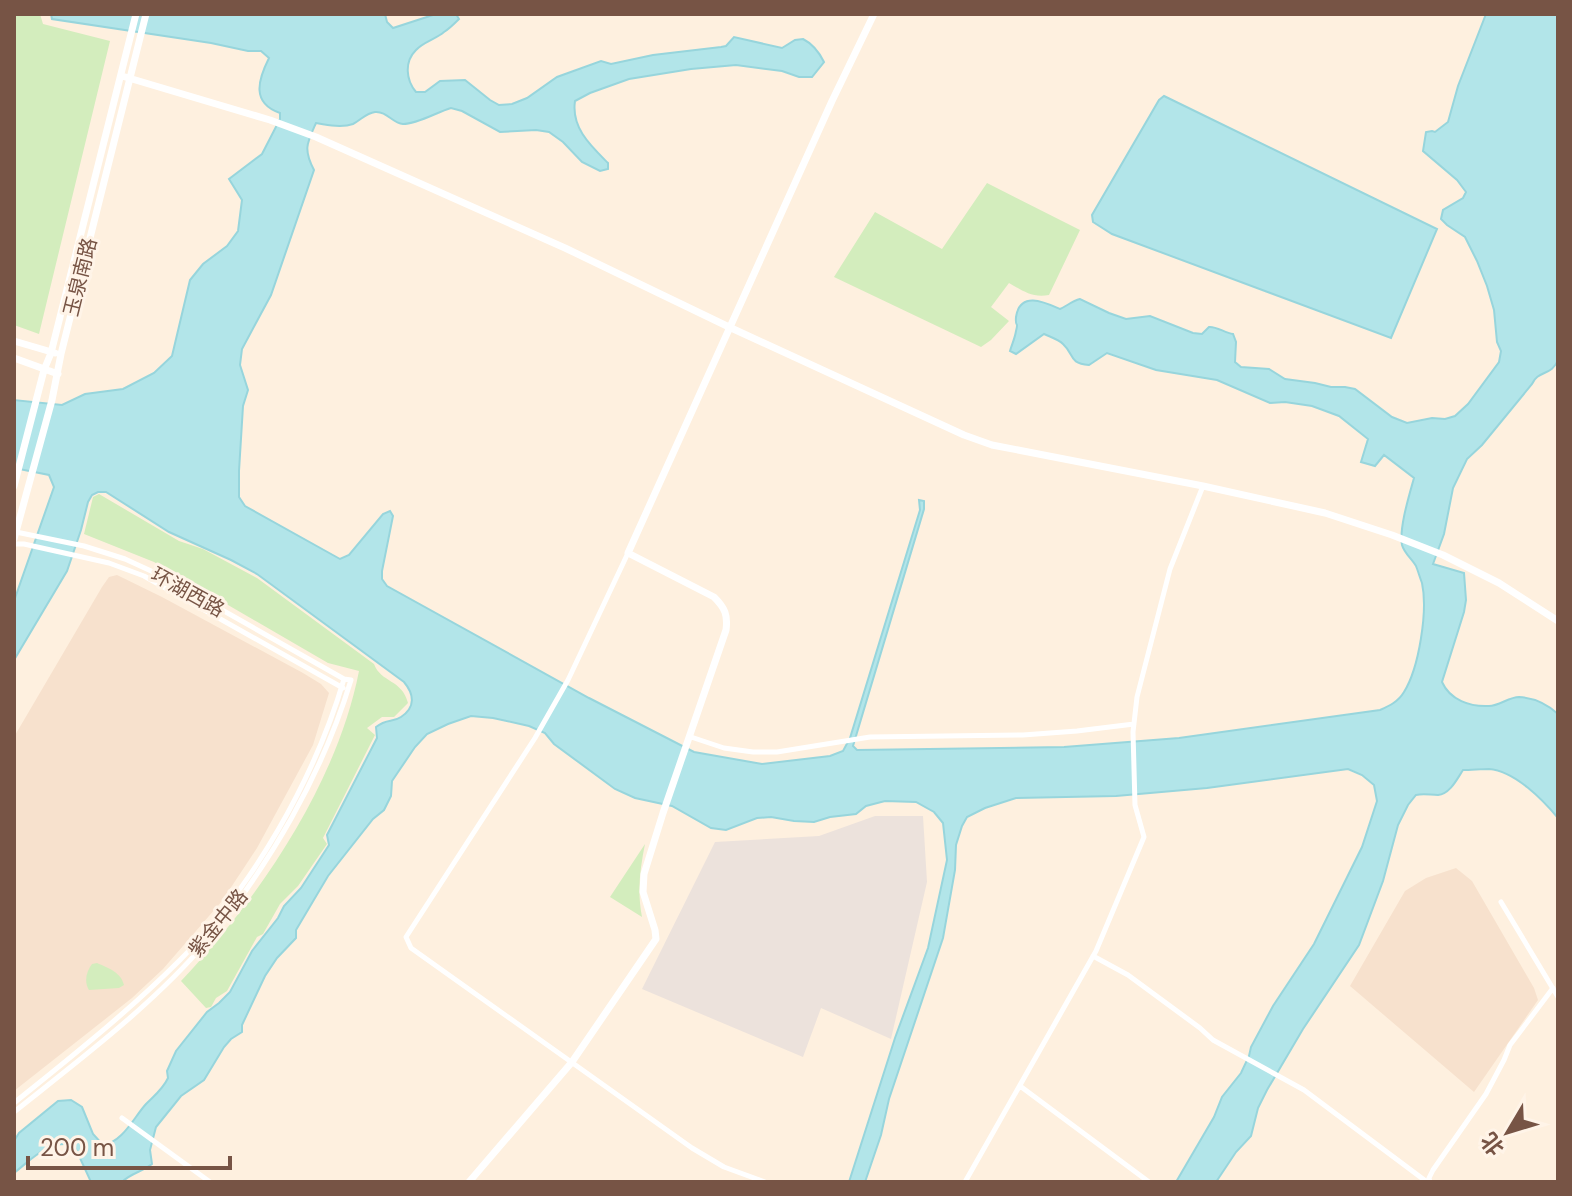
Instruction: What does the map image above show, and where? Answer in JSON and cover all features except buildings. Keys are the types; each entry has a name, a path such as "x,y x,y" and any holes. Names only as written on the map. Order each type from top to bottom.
{"street":[{"name":"玉泉南路","path":"136,14 137,36"},
{"name":"玉泉南路","path":"15,483 137,36 146,14"},
{"path":"765,1182 724,1167 692,1148 411,948 406,937 535,738 568,680 874,14"},
{"name":"玉泉南路","path":"14,537 52,400 126,77"},
{"path":"126,77 316,137 565,248 938,424 992,445 1325,513 1443,555 1499,583 1558,621"},
{"path":"14,341 61,354"},
{"path":"14,358 58,374"},
{"path":"965,1182 1093,956 1144,837 1135,805 1133,728 1137,697 1170,569 1203,486"},
{"name":"环湖西路","path":"14,537 27,535 84,546 125,559 162,576 347,680"},
{"name":"环湖西路","path":"14,537 24,544 109,563 144,576 345,688"},
{"path":"469,1182 572,1062 656,939 643,892 644,874 726,630 727,616 724,607 714,597 628,553"},
{"name":"紫金中路","path":"14,1112 173,978 237,902 293,815 334,732 347,680"},
{"name":"紫金中路","path":"14,1103 156,984 236,893 289,809 345,688"},
{"path":"690,738 724,748 777,752 870,737 1023,735 1133,728"},
{"path":"1501,902 1558,997"},
{"path":"1093,956 1128,975 1213,1040 1310,1094 1429,1182 1433,1170 1486,1094 1510,1045 1553,988"},
{"path":"1020,1086 1149,1182"},
{"path":"122,1118 210,1182"}],"shaded area":[{"path":"117,575 303,673 329,693 313,745 257,848 222,901 163,969 132,998 14,1091 14,737 102,587 109,577"},
{"path":"875,816 923,816 927,882 891,1039 821,1008 803,1057 642,989 715,842 819,836"},
{"path":"1456,868 1472,881 1538,1000 1474,1092 1350,986 1405,891 1426,878"}],"green space":[{"path":"14,14 40,14 43,24 110,41 39,334 14,325"},
{"path":"987,183 1080,230 1049,295 1033,295 1009,283 991,307 1009,321 981,347 834,277 875,212 942,249"},
{"path":"99,494 179,541 203,549 257,578 374,664 381,675 401,689 408,703 394,717 382,717 367,728 375,735 323,838 327,844 298,886 280,904 263,934 257,937 227,991 216,998 211,1007 206,1008 181,981 266,876 314,797 348,713 359,671 328,663 154,562 84,534 93,497"},
{"path":"645,844 640,880 642,917 610,897"},
{"path":"97,963 117,974 124,985 89,990 87,974 92,964"}],"water":[{"path":"51,14 385,14 393,28 436,14 456,14 459,19 453,25 412,55 408,65 410,82 416,92 425,92 440,81 465,80 499,105 527,98 557,77 601,61 611,64 653,55 721,47 734,37 782,48 795,40 803,39 810,43 824,62 812,77 736,65 691,69 629,79 575,101 579,128 608,163 608,169 600,171 582,162 549,132 500,132 451,108 403,124 375,112 349,125 316,123 308,146 308,157 314,170 271,295 242,349 240,365 248,390 243,406 239,471 239,497 245,506 340,559 349,555 383,514 390,511 393,516 382,571 382,579 387,586 589,698 694,752 762,764 830,756 843,751 850,738 920,510 919,500 924,501 924,509 853,746 857,750 1064,747 1179,738 1380,710 1399,698 1414,669 1423,623 1422,583 1416,566 1403,548 1401,538 1414,478 1384,455 1375,466 1361,462 1368,439 1339,416 1312,406 1270,403 1217,380 1156,370 1107,353 1089,365 1082,364 1061,342 1044,334 1016,354 1010,351 1017,328 1016,317 1018,309 1027,301 1060,309 1080,299 1126,319 1150,316 1202,334 1209,327 1215,328 1233,334 1236,342 1235,362 1241,367 1269,369 1285,379 1355,389 1392,417 1407,423 1455,416 1468,404 1499,362 1501,351 1497,342 1494,310 1477,261 1465,237 1441,219 1443,210 1463,198 1466,192 1457,180 1423,151 1426,132 1435,132 1448,122 1458,86 1486,14 1558,14 1558,360 1552,369 1535,380 1467,459 1453,488 1444,534 1433,564 1464,573 1464,612 1442,682 1450,693 1461,701 1482,706 1493,706 1515,697 1525,698 1540,702 1558,714 1558,818 1518,781 1489,769 1463,770 1453,786 1442,794 1416,795 1398,825 1383,881 1359,945 1267,1090 1258,1108 1251,1136 1216,1182 1176,1182 1214,1117 1222,1097 1241,1073 1273,1006 1314,944 1362,847 1377,801 1374,785 1348,769 1207,788 1116,796 1016,798 967,817 956,845 955,870 943,938 889,1099 881,1135 865,1182 849,1182 895,1038 928,948 947,860 943,823 934,812 916,802 885,801 866,806 856,814 814,822 771,817 757,818 726,830 711,828 672,806 635,798 615,789 554,744 545,733 529,726 471,716 427,734 415,747 392,781 391,796 384,810 373,819 328,876 296,930 296,938 265,976 242,1025 242,1032 224,1047 204,1080 181,1096 156,1127 150,1150 152,1164 122,1182 91,1182 74,1145 65,1144 41,1152 14,1173 14,1141 19,1133 58,1101 71,1100 82,1107 93,1134 103,1145 122,1134 161,1089 168,1078 167,1071 176,1051 207,1012 230,992 252,951 301,888 329,845 327,835 377,738 376,727 401,717 412,700 404,682 257,574 169,532 106,492 92,495 88,502 67,571 14,660 14,601 54,487 49,475 14,468 14,400 62,405 85,394 123,389 154,373 172,356 190,280 203,264 227,246 238,231 242,200 229,179 262,154 280,119 280,113 271,109 261,97 260,82 269,58 261,51 52,19"},
{"path":"1164,96 1437,229 1391,338 1112,234 1093,222 1092,215"}]}
